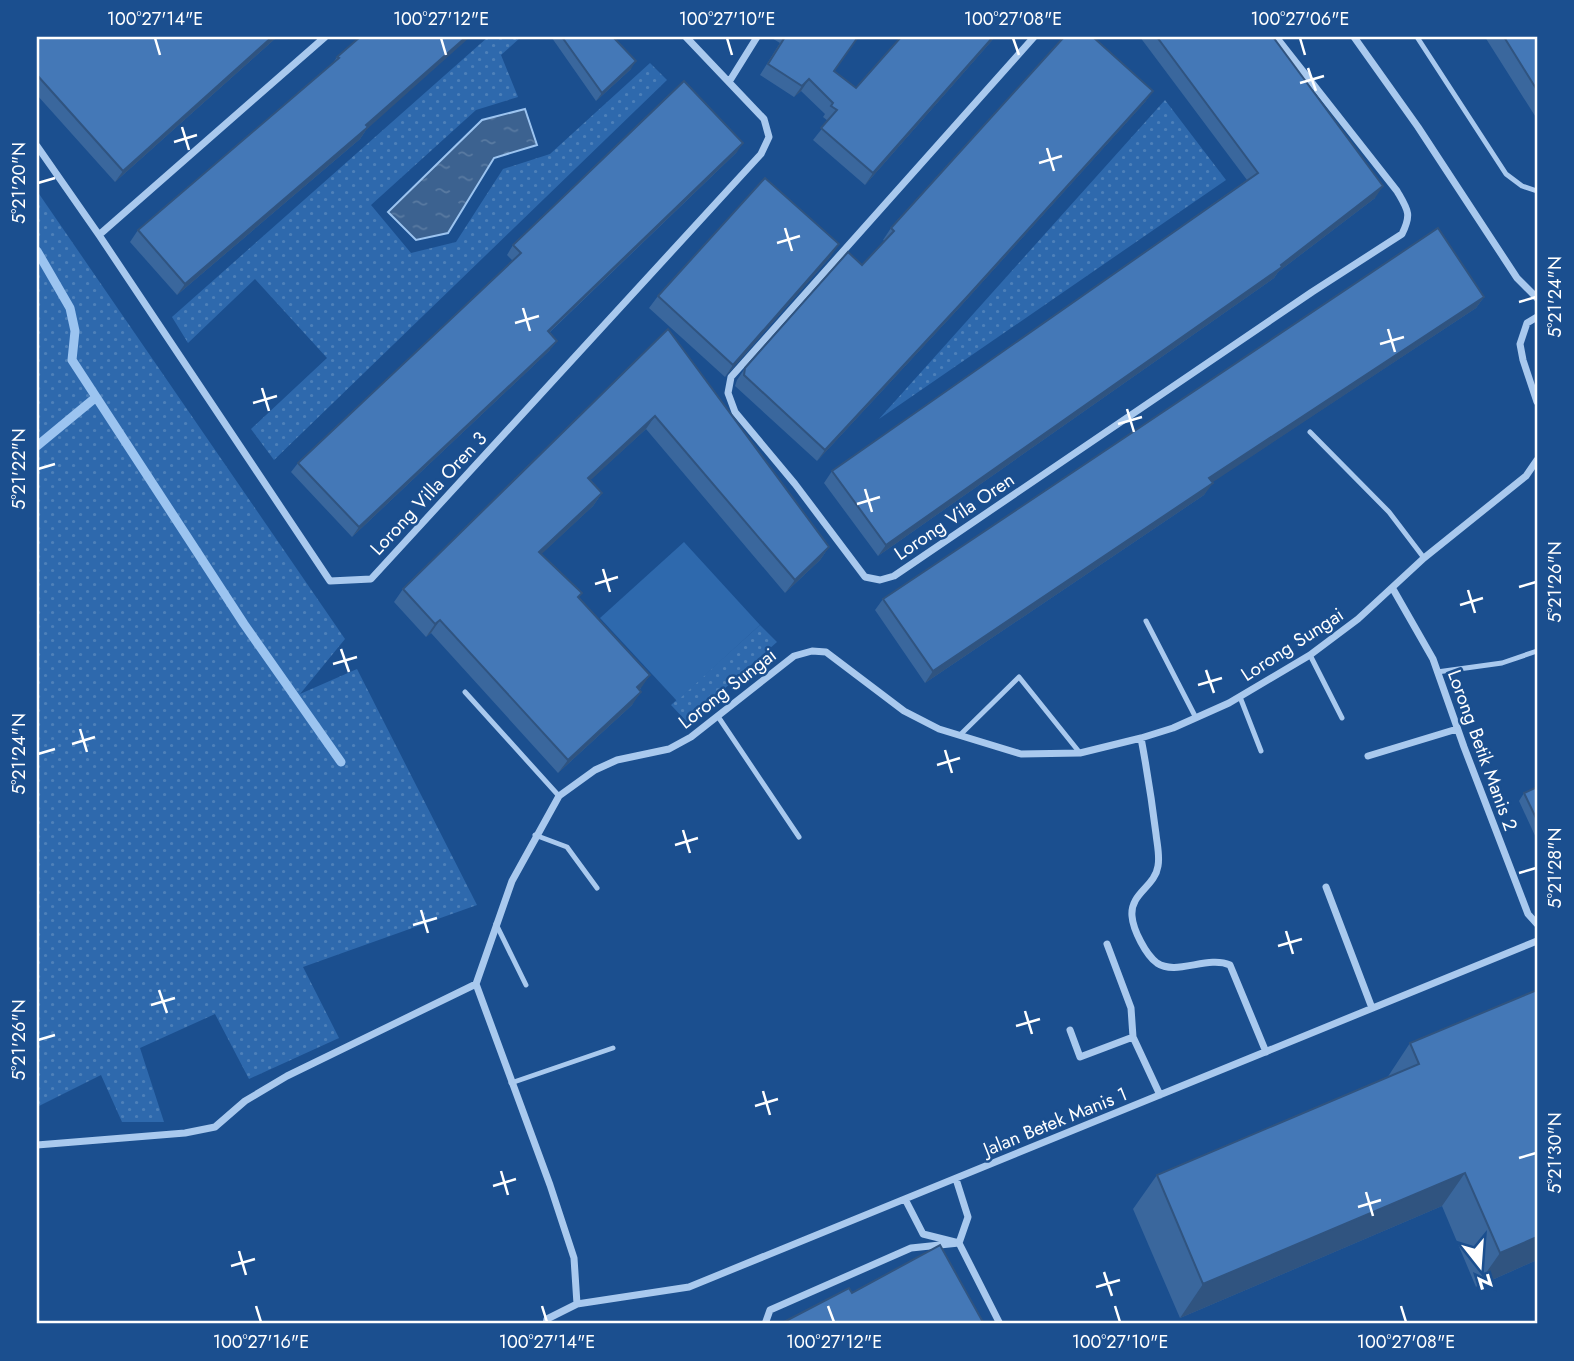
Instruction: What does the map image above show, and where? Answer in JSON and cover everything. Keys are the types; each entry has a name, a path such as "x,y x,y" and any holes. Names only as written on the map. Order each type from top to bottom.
{"street":[{"path":"99,235 325,37"},
{"name":"Lorong Villa Oren 3","path":"37,146 330,582 371,579 761,154 769,137 764,119 686,37"},
{"path":"729,82 757,37"},
{"name":"Lorong Vila Oren","path":"1034,37 731,377 728,393 735,412 795,484 865,577 880,580 894,576 1312,292 1402,234 1408,222 1408,209 1397,191 1276,37"},
{"path":"1354,37 1418,127 1517,278 1537,298"},
{"path":"1537,317 1527,323 1520,344 1537,402"},
{"name":"Lorong Sungai","path":"476,984 512,881 535,835 559,796 595,770 617,760 669,749 691,737 719,718 794,656 812,651 825,652 904,711 939,729 1021,754 1080,753 1142,738 1196,718 1240,697 1310,655 1393,589 1424,558 1526,476 1537,460"},
{"name":"Lorong Betik Manis 2","path":"1393,589 1433,659 1528,914 1537,924"},
{"path":"1368,756 1457,729"},
{"path":"1142,738 1159,865 1155,878 1134,902 1131,913 1133,923 1147,952 1155,962 1167,968 1222,961 1230,965 1266,1052"},
{"path":"1326,887 1372,1008"},
{"name":"Jalan Betek Manis 1","path":"577,1304 689,1287 1537,941"},
{"path":"1107,944 1131,1009 1133,1037 1160,1095"},
{"path":"37,1145 186,1133 215,1127 245,1101 287,1076 476,984 574,1258 577,1304 547,1320 546,1324"},
{"path":"1070,1030 1080,1057 1133,1037"},
{"path":"956,1179 968,1217 959,1243 1000,1324"},
{"path":"905,1199 923,1234 959,1243"},
{"path":"765,1324 770,1310 911,1248 959,1243"}],"lane":[{"path":"1417,37 1506,174 1522,186 1537,191"},
{"path":"1310,432 1390,512 1424,558"},
{"path":"1146,621 1196,718"},
{"path":"1437,672 1502,663 1537,651"},
{"path":"1310,655 1342,718"},
{"path":"960,735 1018,677 1080,753"},
{"path":"465,692 559,796"},
{"path":"1240,697 1261,751"},
{"path":"719,718 799,837"},
{"path":"535,835 567,847 597,888"},
{"path":"496,924 526,985"},
{"path":"511,1083 613,1048"}],"shaded area":[{"path":"488,37 521,37 501,55 518,97 476,110 371,205 411,253 456,242 503,169 550,154 650,63 667,80 274,460 251,429 327,358 255,279 188,343 172,317"},
{"path":"1165,100 1226,180 879,419"},
{"path":"37,191 345,639 300,694 357,669 477,905 303,967 339,1038 249,1079 215,1014 140,1048 164,1122 122,1122 101,1075 37,1107"},
{"path":"684,542 760,625 677,701 600,618"},
{"path":"760,625 777,642 687,722 671,705"}],"water":[{"path":"525,109 537,145 494,158 448,233 416,240 388,212 482,120"}],"building":[{"path":"37,37 272,37 123,171 37,75"},
{"path":"360,37 466,37 366,125 368,127 185,284 138,230"},
{"path":"562,37 613,37 636,61 602,93"},
{"path":"785,37 858,37 834,71 856,88 901,37 993,37 873,173 821,128 837,110 831,106 833,103 809,79 802,86 768,64"},
{"path":"1064,37 1093,37 1153,91 825,450 744,375 745,368 848,252 862,265 894,231 891,228"},
{"path":"1157,37 1273,37 1383,186 1281,265 1282,267 886,545 832,471 1258,173"},
{"path":"1504,37 1537,37 1537,90"},
{"path":"684,81 743,143 548,331 557,341 359,527 298,463 521,253 513,245"},
{"path":"765,178 839,244 733,365 658,296"},
{"path":"1438,228 1484,297 1209,478 1213,483 933,671 883,599"},
{"path":"668,329 829,547 795,580 655,416 588,478 602,493 539,552 582,593 578,597 650,675 637,687 641,692 568,760 440,620 435,624 403,589"},
{"path":"1537,787 1537,820 1524,793"},
{"path":"1537,990 1537,1237 1500,1253 1465,1173 1203,1284 1157,1175 1419,1064 1410,1043"},
{"path":"940,1245 984,1324 780,1324 849,1288 852,1293"}],"waterway":[{"path":"37,251 70,308 75,331 72,360 244,624 341,762"},
{"path":"37,446 95,398"}]}
